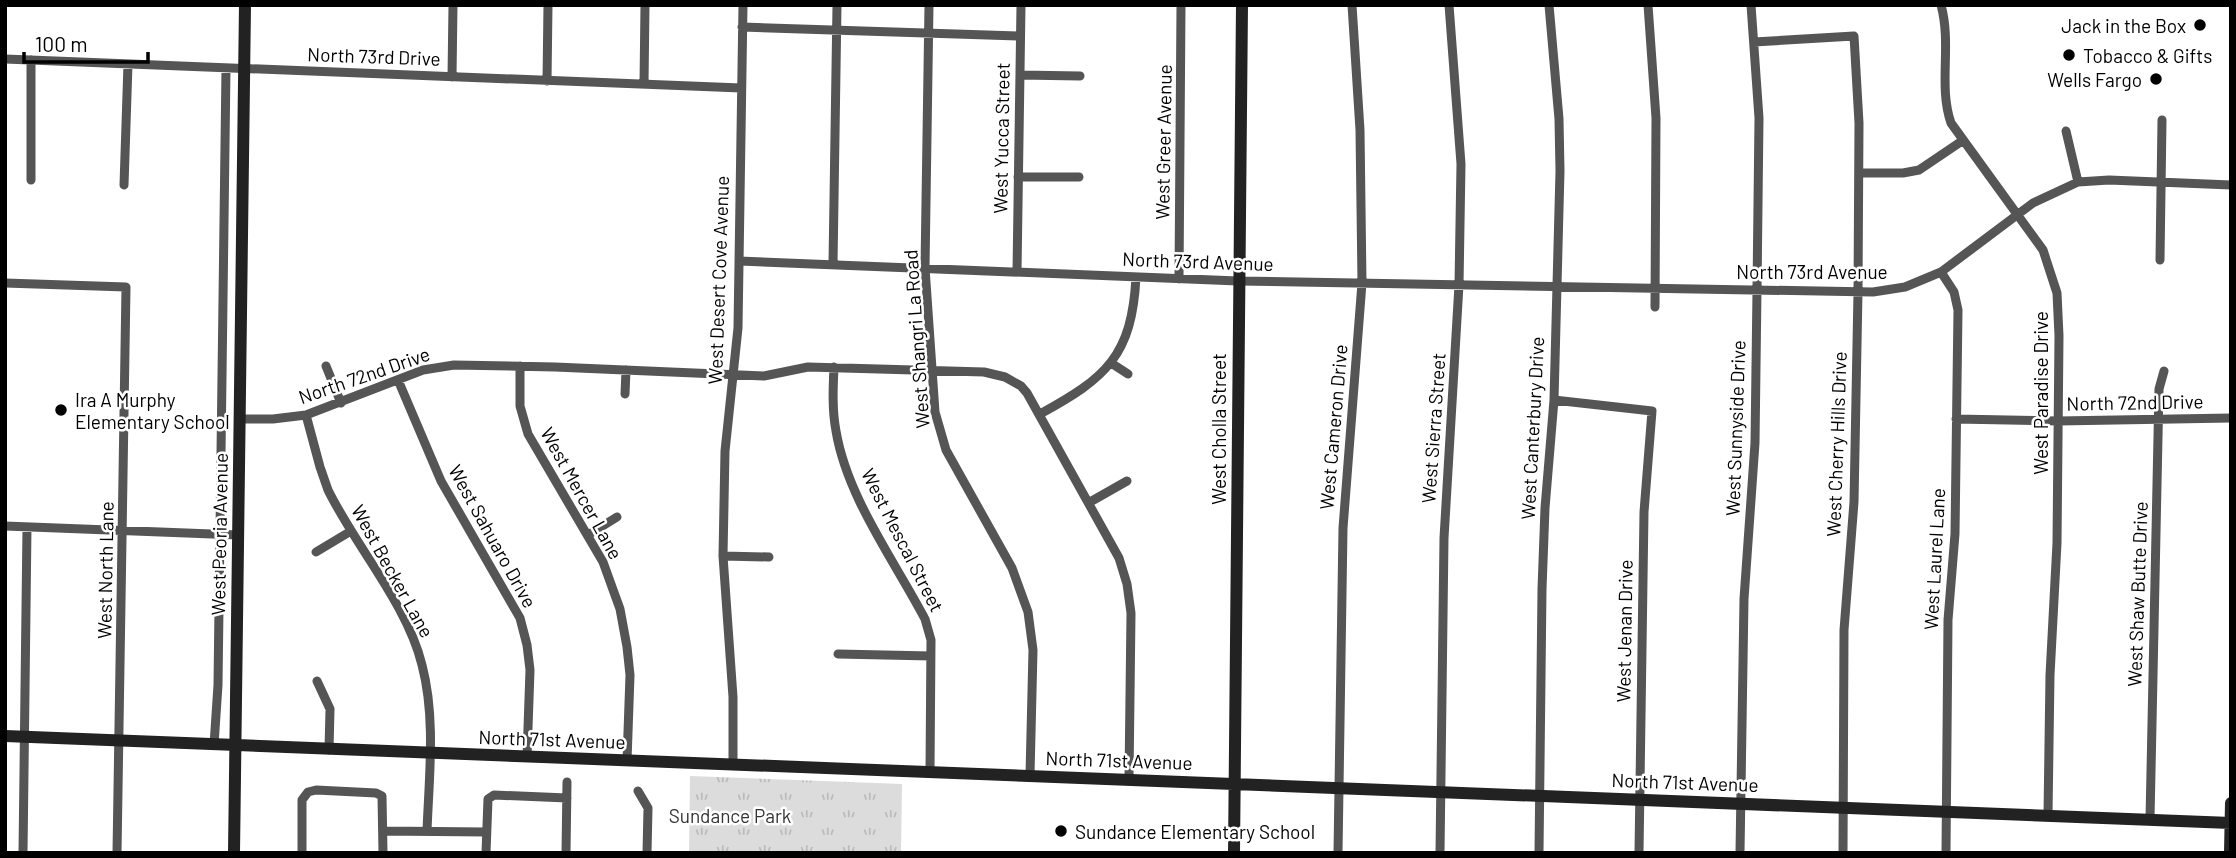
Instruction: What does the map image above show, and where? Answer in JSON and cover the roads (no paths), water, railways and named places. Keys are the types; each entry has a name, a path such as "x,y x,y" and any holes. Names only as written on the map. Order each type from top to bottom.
{"street":[{"name":"West Peoria Avenue","path":"234,853 245,5"},
{"path":"452,77 453,5"},
{"path":"547,80 548,5"},
{"path":"645,5 645,84"},
{"name":"West Desert Cove Avenue","path":"733,765 733,696 723,556 725,451 734,374 739,261 743,5"},
{"path":"833,264 836,5"},
{"name":"West Shangri La Road","path":"929,5 925,268 935,412 940,438 1012,568 1028,612 1033,650 1030,775"},
{"name":"West Yucca Street","path":"1017,272 1021,5"},
{"name":"West Greer Avenue","path":"1179,279 1181,5"},
{"name":"West Cholla Street","path":"1234,853 1242,5"},
{"name":"West Cameron Drive","path":"1338,853 1343,528 1362,283 1360,130 1352,5"},
{"name":"West Sierra Street","path":"1440,853 1444,538 1459,285 1461,164 1449,5"},
{"name":"West Canterbury Drive","path":"1539,853 1544,548 1554,400 1560,171 1559,120 1549,5"},
{"path":"1648,5 1656,118 1655,307"},
{"name":"West Sunnyside Drive","path":"1740,853 1744,599 1755,443 1757,290 1759,118 1751,5"},
{"name":"West Paradise Drive","path":"1941,5 1947,31 1947,112 1962,141 2043,250 2057,293 2057,543 2050,675 2048,815"},
{"path":"742,27 1020,36"},
{"name":"West Cherry Hills Drive","path":"1754,42 1854,36 1859,173 1858,292 1855,476 1844,630 1843,853"},
{"name":"North 73rd Drive","path":"5,59 741,88"},
{"path":"31,60 31,180"},
{"path":"124,185 128,64"},
{"name":"West Peoria Avenue","path":"214,745 220,534 226,68"},
{"path":"1020,75 1080,76"},
{"path":"2160,260 2162,120"},
{"path":"2066,131 2078,182"},
{"path":"1859,173 1903,173 1919,170 1962,141"},
{"path":"1018,177 1079,177"},
{"name":"North 73rd Avenue","path":"739,261 1238,281 1858,292 1905,287 1941,272 2018,214 2048,195 2078,182 2109,180 2231,185"},
{"name":"West Laurel Lane","path":"1941,272 1957,299 1955,534 1948,620 1946,853"},
{"path":"1129,779 1130,613 1127,584 1119,558 1040,414 1079,393 1111,363 1131,323 1136,277"},
{"name":"West North Lane","path":"5,283 126,288 117,853"},
{"path":"1111,363 1128,374"},
{"path":"326,366 341,403"},
{"name":"North 72nd Drive","path":"240,419 306,415 443,366 520,366 764,376 808,366 984,372 1005,377 1021,386 1040,414"},
{"name":"West Mercer Lane","path":"520,366 520,406 528,434 589,535 615,593 626,635 630,675 627,761"},
{"name":"West Mescal Street","path":"834,367 834,419 844,462 857,495 925,619 931,640 930,772"},
{"path":"625,394 626,370"},
{"name":"West Shaw Butte Drive","path":"2150,819 2159,389 2164,371"},
{"name":"West Sahuaro Drive","path":"398,380 447,492 520,618 530,670 527,757"},
{"name":"West Jenan Drive","path":"1554,400 1652,411 1644,512 1639,853"},
{"name":"West Becker Lane","path":"306,415 324,479 351,531 405,621 419,655 427,692 427,831"},
{"name":"North 72nd Drive","path":"1956,419 2058,421 2231,418"},
{"path":"1090,502 1127,481"},
{"path":"589,535 617,517"},
{"path":"5,526 238,535"},
{"path":"23,853 27,527"},
{"path":"316,552 351,531"},
{"path":"723,556 769,556"},
{"path":"838,654 932,656"},
{"path":"317,681 330,709 329,750"},
{"name":"North 71st Avenue","path":"5,736 2231,823"},
{"path":"566,853 567,782"},
{"path":"302,853 302,800 307,792 316,790 376,793 382,796 383,853"},
{"path":"638,791 648,808 647,853"},
{"path":"486,853 488,799 494,795 567,798"},
{"path":"2230,853 2231,803"},
{"path":"383,831 486,832"}],"place":[{"name":"Jack in the Box","path":"2200,25"},
{"name":"Tobacco & Gifts","path":"2069,55"},
{"name":"Wells Fargo","path":"2156,79"},
{"name":"Ira A Murphy Elementary School","path":"61,410"},
{"name":"Sundance Elementary School","path":"1061,831"}],"park label":[{"name":"Sundance Park","path":"730,815"}]}
